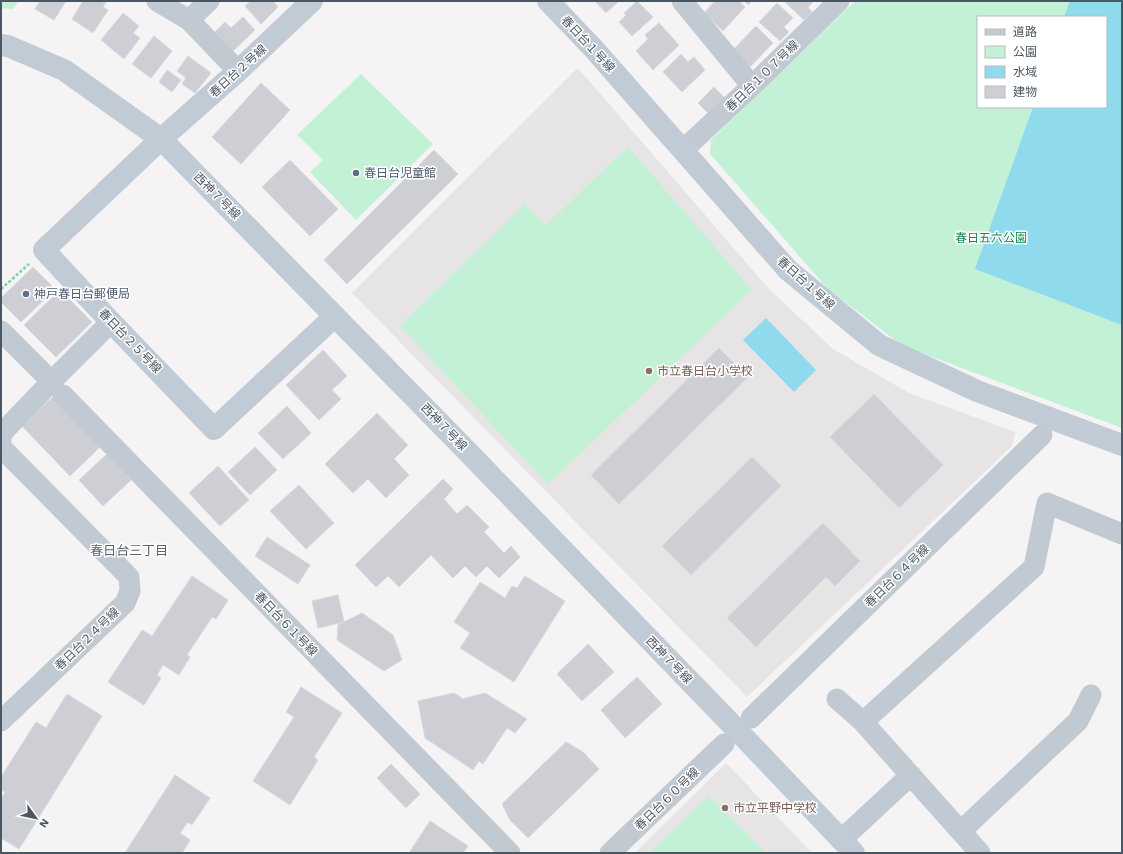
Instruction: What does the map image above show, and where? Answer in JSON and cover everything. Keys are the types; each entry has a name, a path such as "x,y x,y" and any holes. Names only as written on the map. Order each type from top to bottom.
{"street":[{"path":"157,1 189,20 238,71"},
{"path":"189,20 209,1"},
{"name":"春日台２号線","path":"162,139 238,71 312,1"},
{"name":"春日台１号線","path":"548,1 593,48 788,270 880,345 977,392 1122,445"},
{"path":"682,1 752,86"},
{"name":"春日台１０７号線","path":"683,150 752,86 839,1"},
{"name":"西神７号線","path":"1,45 8,46 64,70 162,139 716,708 848,846"},
{"path":"44,250 162,139"},
{"name":"春日台２５号線","path":"44,250 214,429 335,316"},
{"path":"1,440 1,434 111,322"},
{"path":"1,331 42,374"},
{"name":"春日台６１号線","path":"63,395 510,853"},
{"name":"春日台６４号線","path":"751,718 1042,435"},
{"name":"春日台２４号線","path":"1,447 129,577 130,591 125,603 1,721"},
{"path":"863,722 1034,567 1047,503 1122,534"},
{"path":"961,831 1078,721 1091,694"},
{"path":"837,699 863,722 980,853"},
{"name":"春日台６０号線","path":"610,853 724,744"},
{"path":"848,846 911,775"}],"path":[{"path":"1,289 44,250"}],"shaded area":[{"name":"市立春日台小学校","path":"578,68 769,289 833,349 909,393 1015,432 1012,446 747,697 352,293"},
{"name":"市立平野中学校","path":"726,763 812,853 635,853"}],"green space":[{"path":"1,1 19,1 13,9 1,8"},
{"name":"春日五六公園","path":"855,1 1122,1 1122,428 903,346 828,289 710,154 711,140"},
{"path":"361,74 433,144 356,220 310,172 323,160 297,135"},
{"path":"628,147 752,290 548,484 400,326 525,204 546,225"},
{"path":"708,796 766,853 650,853"}],"water":[{"path":"1070,1 1122,1 1122,325 975,269 1033,108 1107,108 1107,16 1064,16"},
{"path":"766,318 816,370 794,392 743,340"}],"building":[{"path":"40,1 66,1 54,20 35,9"},
{"path":"83,1 106,2 103,7 108,10 93,33 72,19"},
{"path":"251,1 273,1 278,7 261,24 245,6"},
{"path":"595,1 619,1 606,13"},
{"path":"637,1 653,17 632,36 619,22 626,15 624,13"},
{"path":"715,1 739,1 745,7 723,31 704,13"},
{"path":"744,1 752,1 748,5"},
{"path":"784,1 814,1 808,7 812,12 804,20"},
{"path":"777,3 793,18 784,27 789,32 780,41 759,22"},
{"path":"123,13 139,26 133,33 140,38 124,59 101,40"},
{"path":"243,17 255,30 233,51 215,32 225,22 231,28"},
{"path":"659,23 679,45 653,70 636,51 648,39 645,35"},
{"path":"756,26 773,43 750,67 732,51"},
{"path":"154,36 172,51 151,78 132,64"},
{"path":"681,54 688,62 694,57 705,70 682,92 663,72"},
{"path":"188,56 211,73 195,93 182,84 186,78 177,71"},
{"path":"167,70 181,80 172,92 159,82"},
{"path":"261,83 290,110 241,164 212,137"},
{"path":"714,87 727,100 711,116 698,103"},
{"path":"434,150 458,174 347,284 324,260"},
{"path":"290,160 338,209 310,236 262,187"},
{"path":"33,267 55,289 21,322 1,302 1,298"},
{"path":"60,290 92,322 56,357 24,325"},
{"path":"719,348 748,377 619,504 591,475"},
{"path":"323,350 347,376 332,390 341,399 319,420 286,385"},
{"path":"874,394 943,465 899,508 830,437"},
{"path":"54,396 101,446 70,476 22,426"},
{"path":"287,406 311,433 283,459 258,433"},
{"path":"377,413 408,445 394,459 409,475 386,498 368,479 353,493 325,464"},
{"path":"255,447 277,470 250,495 228,472"},
{"path":"107,454 131,480 103,506 79,480"},
{"path":"752,457 781,486 691,575 662,546"},
{"path":"218,466 249,500 220,526 189,493"},
{"path":"443,479 453,489 444,499 457,514 467,505 489,527 484,532 504,553 511,546 520,557 499,578 487,566 476,577 465,566 453,578 431,555 399,587 388,576 376,587 355,565"},
{"path":"299,485 334,523 306,549 270,511"},
{"path":"823,523 860,561 835,586 826,577 756,647 727,618"},
{"path":"267,537 310,565 298,584 255,556"},
{"path":"192,576 228,600 216,619 212,617 187,655 190,657 179,675 163,665 157,675 161,678 144,705 108,682 142,630 152,636"},
{"path":"525,576 565,601 514,682 460,648 470,633 454,622 480,582 505,598 512,586 517,588"},
{"path":"338,595 344,622 318,628 312,601"},
{"path":"362,613 393,635 402,660 384,671 337,640 338,625"},
{"path":"588,644 614,672 582,701 557,674"},
{"path":"637,677 662,704 625,738 601,710"},
{"path":"301,687 342,713 314,757 318,760 290,805 253,781 294,717 286,712"},
{"path":"454,693 463,699 485,693 527,719 515,733 507,728 483,764 479,761 473,770 425,738 418,701"},
{"path":"67,694 102,716 19,849 1,838 1,799 5,792 1,790 1,777 36,722 46,728"},
{"path":"566,742 583,752 599,769 528,838 510,820 502,804"},
{"path":"391,764 420,794 406,808 377,778"},
{"path":"175,775 210,798 192,825 188,822 180,833 190,840 182,853 125,853"},
{"path":"430,821 468,846 463,853 409,853"}],"place":[{"name":"春日台児童館","path":"356,173"},
{"name":"神戸春日台郵便局","path":"26,294"},
{"name":"市立春日台小学校","path":"649,371"},
{"name":"市立平野中学校","path":"725,808"}],"district":[{"name":"春日台三丁目","path":"129,550"}]}
